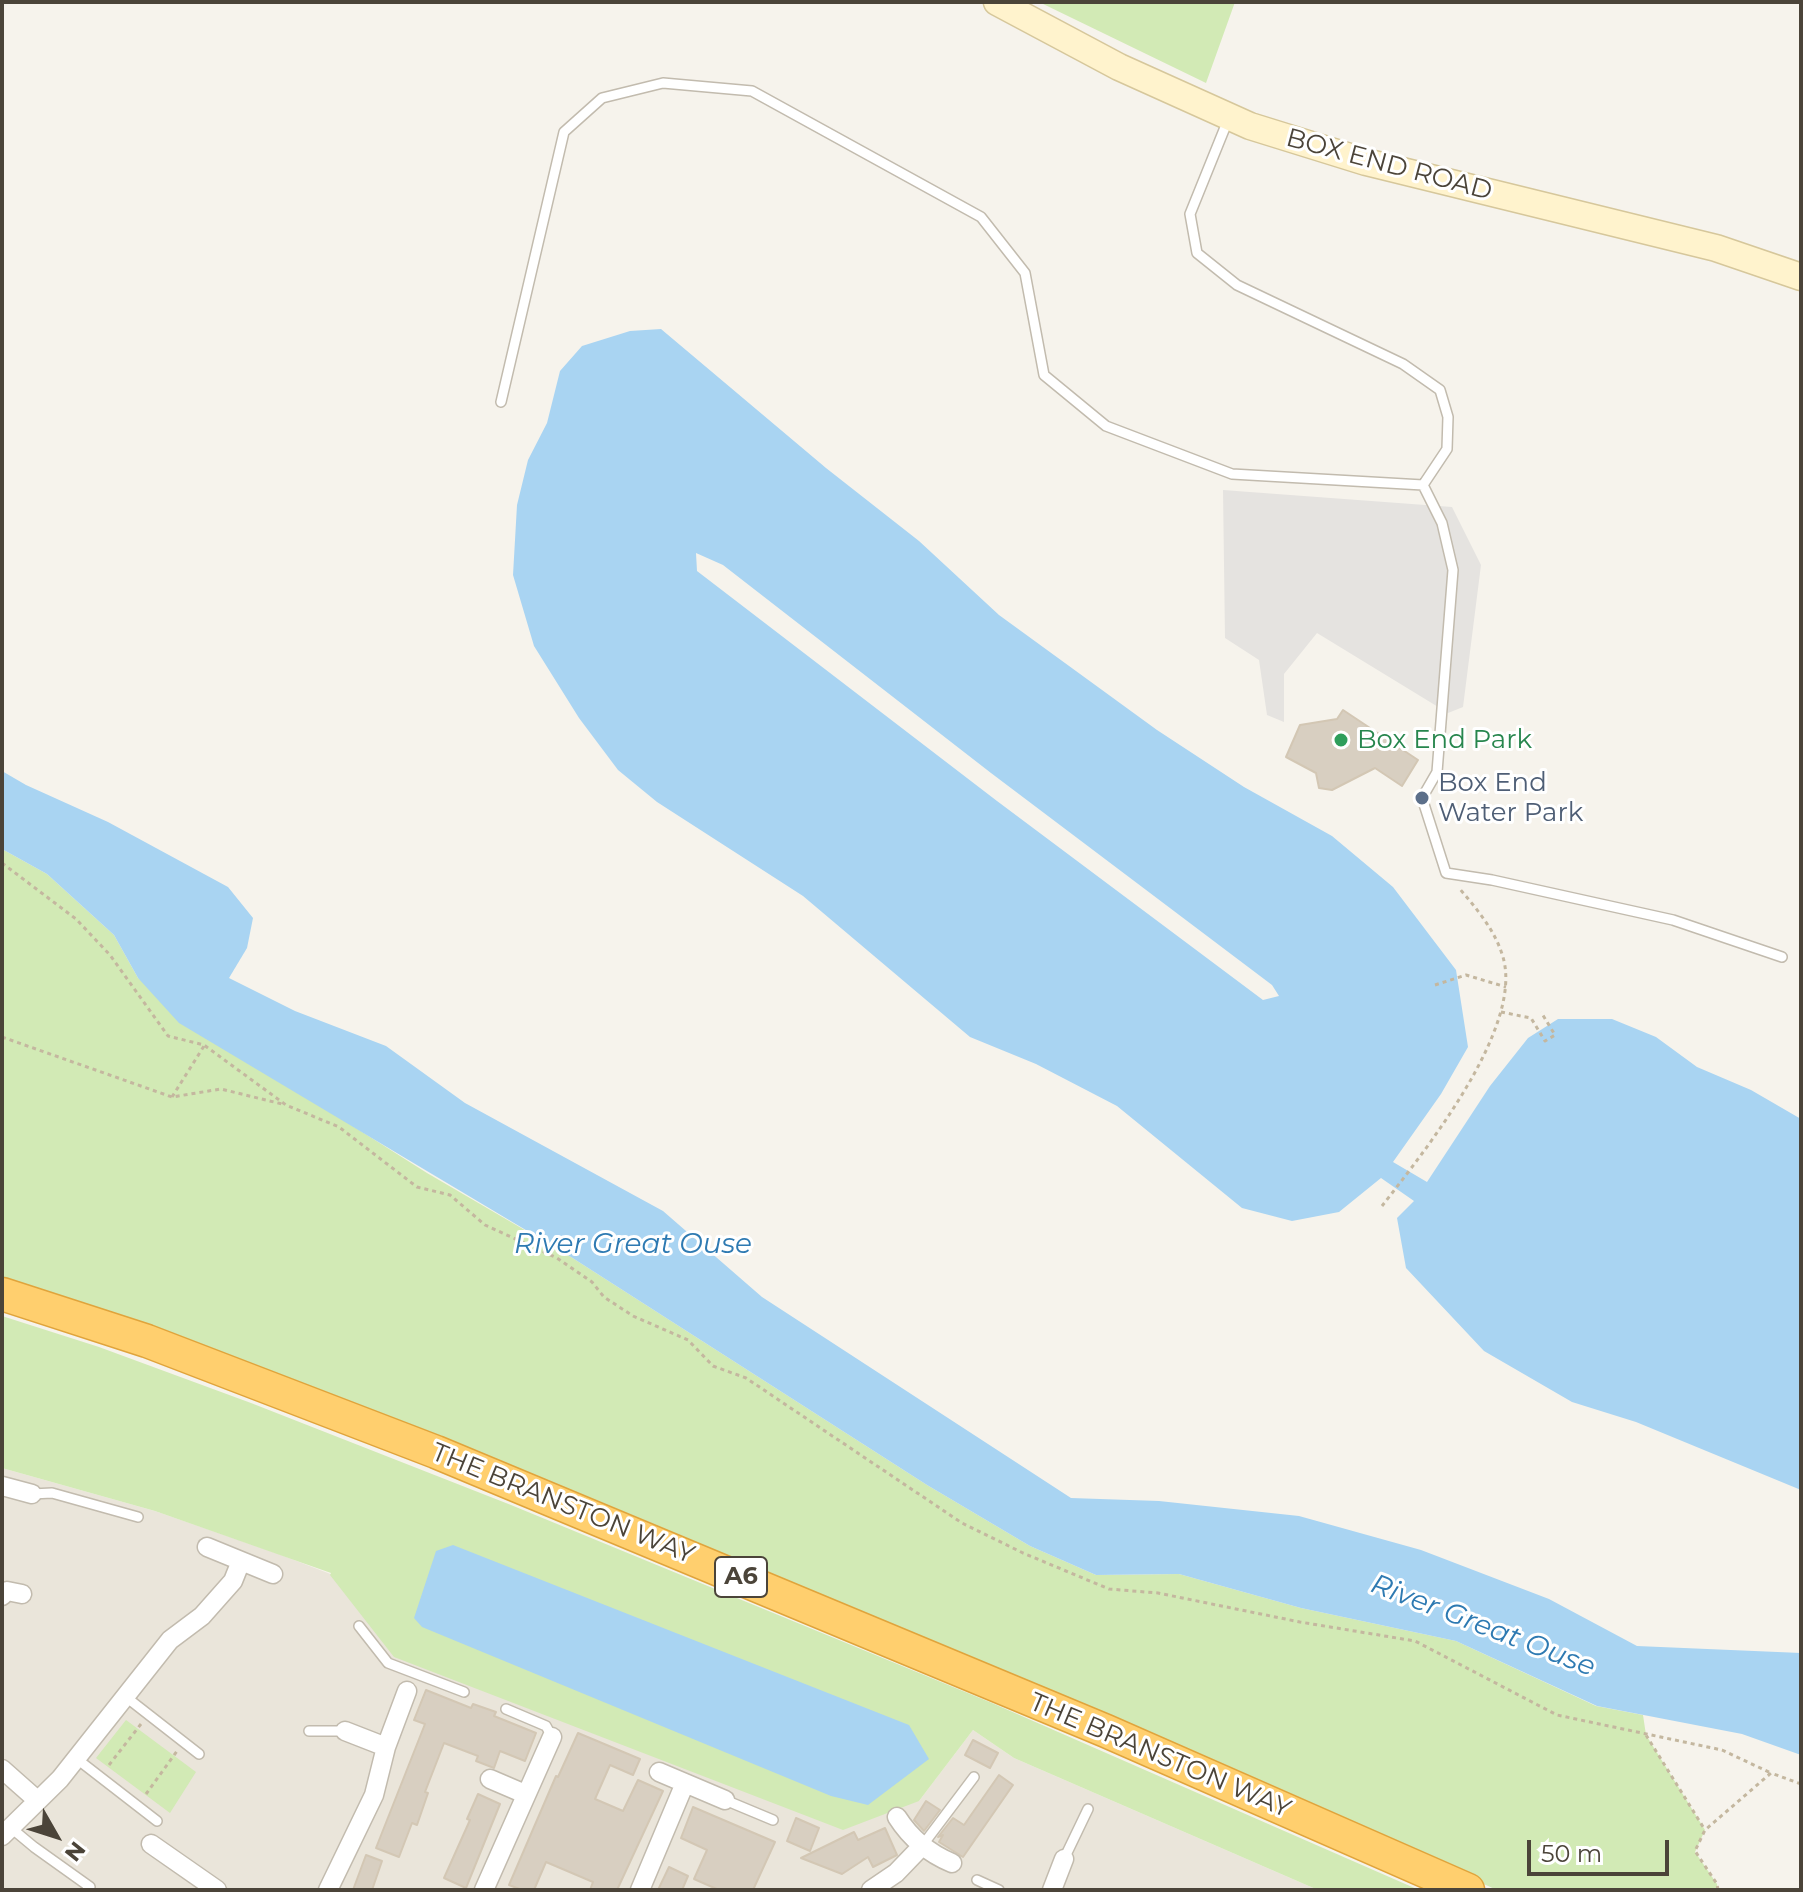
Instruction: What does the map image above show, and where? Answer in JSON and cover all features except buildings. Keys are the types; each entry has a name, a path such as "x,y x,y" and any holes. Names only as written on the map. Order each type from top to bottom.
{"highway":[{"name":"THE BRANSTON WAY","path":"2,1294 147,1341 451,1458 1106,1731 1468,1890"}],"street":[{"name":"BOX END ROAD","path":"997,2 1119,67 1229,117 1366,162 1716,248 1801,277"},
{"path":"2,1486 32,1494"},
{"path":"207,1547 273,1574"},
{"path":"6,1831 77,1759 170,1640 202,1616 233,1581 241,1561"},
{"path":"2,1596 7,1591 22,1594"},
{"path":"328,1890 374,1795 386,1747 407,1691"},
{"path":"345,1731 386,1747"},
{"path":"484,1890 552,1737"},
{"path":"2,1769 37,1800"},
{"path":"659,1772 725,1800"},
{"path":"490,1779 525,1794"},
{"path":"640,1890 685,1783"},
{"path":"897,1817 909,1836 935,1856 952,1863"},
{"path":"151,1844 217,1890"},
{"path":"871,1890 896,1873 922,1846"},
{"path":"1052,1890 1064,1859"}],"lane":[{"path":"501,402 564,132 602,98 663,83 752,91 981,217 1025,273 1044,375 1106,426 1232,474 1423,485"},
{"path":"1229,117 1190,214 1197,253 1237,285 1403,364 1440,390 1448,417 1447,449 1423,485"},
{"path":"1423,485 1442,523 1453,570 1437,772 1422,798 1446,873 1492,880 1673,920 1782,957"},
{"path":"32,1494 52,1493 138,1517"},
{"path":"359,1626 388,1663 464,1692"},
{"path":"407,1691 414,1673"},
{"path":"126,1697 199,1754"},
{"path":"506,1709 546,1726 552,1737"},
{"path":"309,1731 345,1731"},
{"path":"77,1759 157,1821"},
{"path":"922,1846 974,1777"},
{"path":"725,1800 773,1820"},
{"path":"1064,1859 1088,1809"},
{"path":"6,1831 90,1887 87,1890"},
{"path":"977,1880 999,1890"}],"path":[{"path":"2,863 76,919 110,955 168,1036 204,1045 286,1105"},
{"path":"1382,1206 1468,1088 1501,1012 1506,987 1503,955 1481,914 1446,873"},
{"path":"1435,985 1466,975 1506,987"},
{"path":"1501,1012 1531,1018 1545,1041 1555,1035 1541,1012"},
{"path":"2,1037 172,1097 221,1089 286,1105 339,1127 417,1187 450,1195 485,1225 557,1258 592,1282 604,1297 633,1316 688,1340 713,1366 746,1378 962,1523 1109,1589 1158,1593 1300,1622 1415,1641 1557,1715 1722,1750 1801,1784"},
{"path":"172,1097 204,1045"},
{"path":"100,1777 148,1714"},
{"path":"1646,1735 1705,1830"},
{"path":"137,1806 184,1742"},
{"path":"1718,1890 1695,1851 1705,1830 1771,1773"}],"shaded area":[{"path":"1223,490 1452,507 1481,565 1463,707 1448,713 1317,633 1284,674 1284,722 1267,715 1259,660 1225,638"},
{"path":"2,1468 155,1511 276,1553 919,1801 973,1730 1014,1758 1318,1890 2,1890"}],"green space":[{"path":"1039,2 1235,2 1206,83"},
{"path":"2,849 47,874 114,935 138,978 337,1116 571,1257 927,1485 1030,1546 1096,1575 1179,1574 1301,1608 1456,1641 1596,1706 1643,1715 1646,1735 1705,1830 1695,1852 1718,1890 1497,1890 1225,1768 2,1282"},
{"path":"2,1316 99,1347 251,1403 511,1505 992,1703 1419,1890 1318,1890 1014,1758 973,1730 919,1801 843,1830 394,1657 331,1573 155,1511 2,1468"},
{"path":"126,1720 196,1772 170,1813 96,1758"}],"water":[{"path":"661,329 826,468 919,541 999,615 1157,730 1244,787 1332,836 1393,887 1456,970 1468,1047 1441,1094 1393,1162 1427,1182 1490,1086 1528,1038 1558,1019 1612,1019 1656,1037 1697,1067 1751,1090 1801,1119 1801,1490 1636,1422 1572,1402 1484,1351 1406,1268 1397,1218 1414,1201 1381,1178 1339,1212 1292,1221 1242,1208 1117,1106 1036,1064 970,1037 803,896 657,802 618,770 579,718 534,646 513,575 517,505 528,460 547,423 560,371 582,346 630,331","holes":["696,553 723,565 1272,985 1279,996 1263,1000 997,801 697,571"]},
{"name":"River Great Ouse","path":"2,771 108,822 228,887 253,918 247,948 229,978 295,1011 386,1046 465,1103 663,1211 762,1297 1071,1498 1159,1501 1299,1516 1421,1550 1549,1599 1637,1646 1801,1653 1801,1755 1742,1734 1597,1706 1456,1641 1301,1608 1179,1574 1096,1575 1030,1546 927,1485 571,1257 179,1023 138,978 114,935 47,874 2,849"},
{"path":"453,1545 909,1725 929,1759 868,1805 831,1796 422,1627 414,1618 436,1551"}],"place":[{"name":"Box End Park","path":"1341,740"},
{"name":"Box End Water Park","path":"1422,798"}]}
